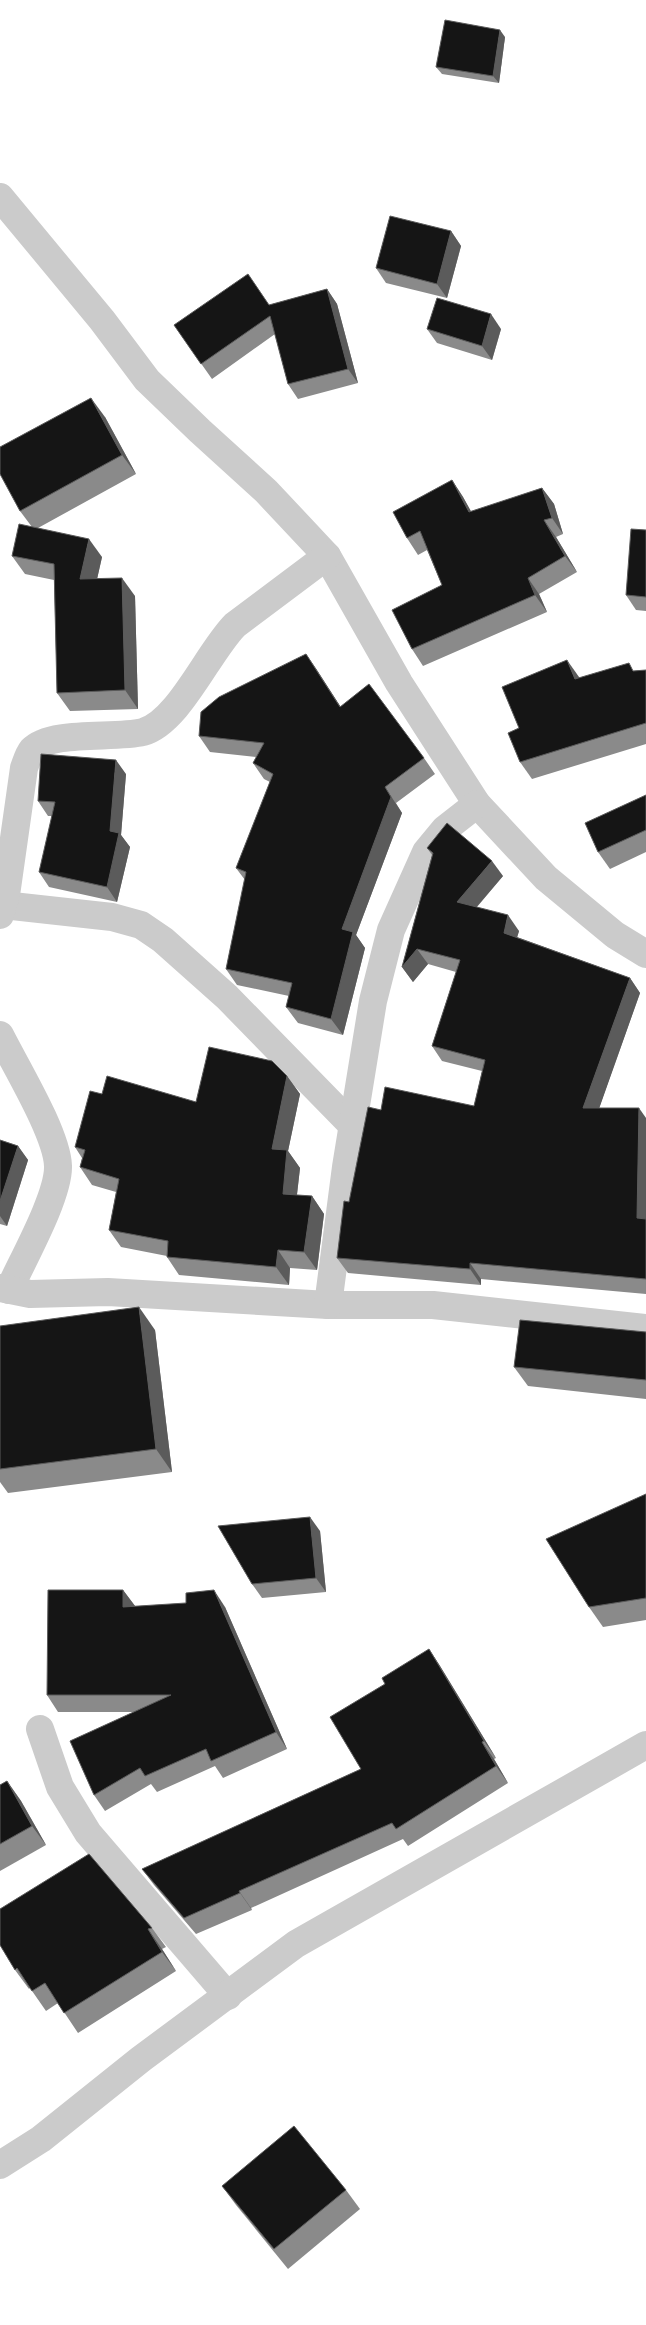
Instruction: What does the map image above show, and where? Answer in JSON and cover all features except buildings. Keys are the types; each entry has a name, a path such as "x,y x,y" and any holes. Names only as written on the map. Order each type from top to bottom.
{"street":[{"path":"0,197 102,320 147,380 266,491 327,556 399,683 477,804 546,878 614,934 646,954"},
{"path":"327,556 224,635 181,700 165,719 144,731 45,740 30,751 24,768 2,902 112,917 141,925 163,940 227,997 353,1126"},
{"path":"328,1305 373,1001 391,930 426,852 445,829 477,804"},
{"path":"0,1035 56,1145 58,1168 54,1191 5,1289 30,1294 108,1292 328,1305 434,1304 646,1328"},
{"path":"40,1729 60,1787 88,1833 228,1996"},
{"path":"0,2165 41,2139 141,2059 296,1944 646,1745"}]}
